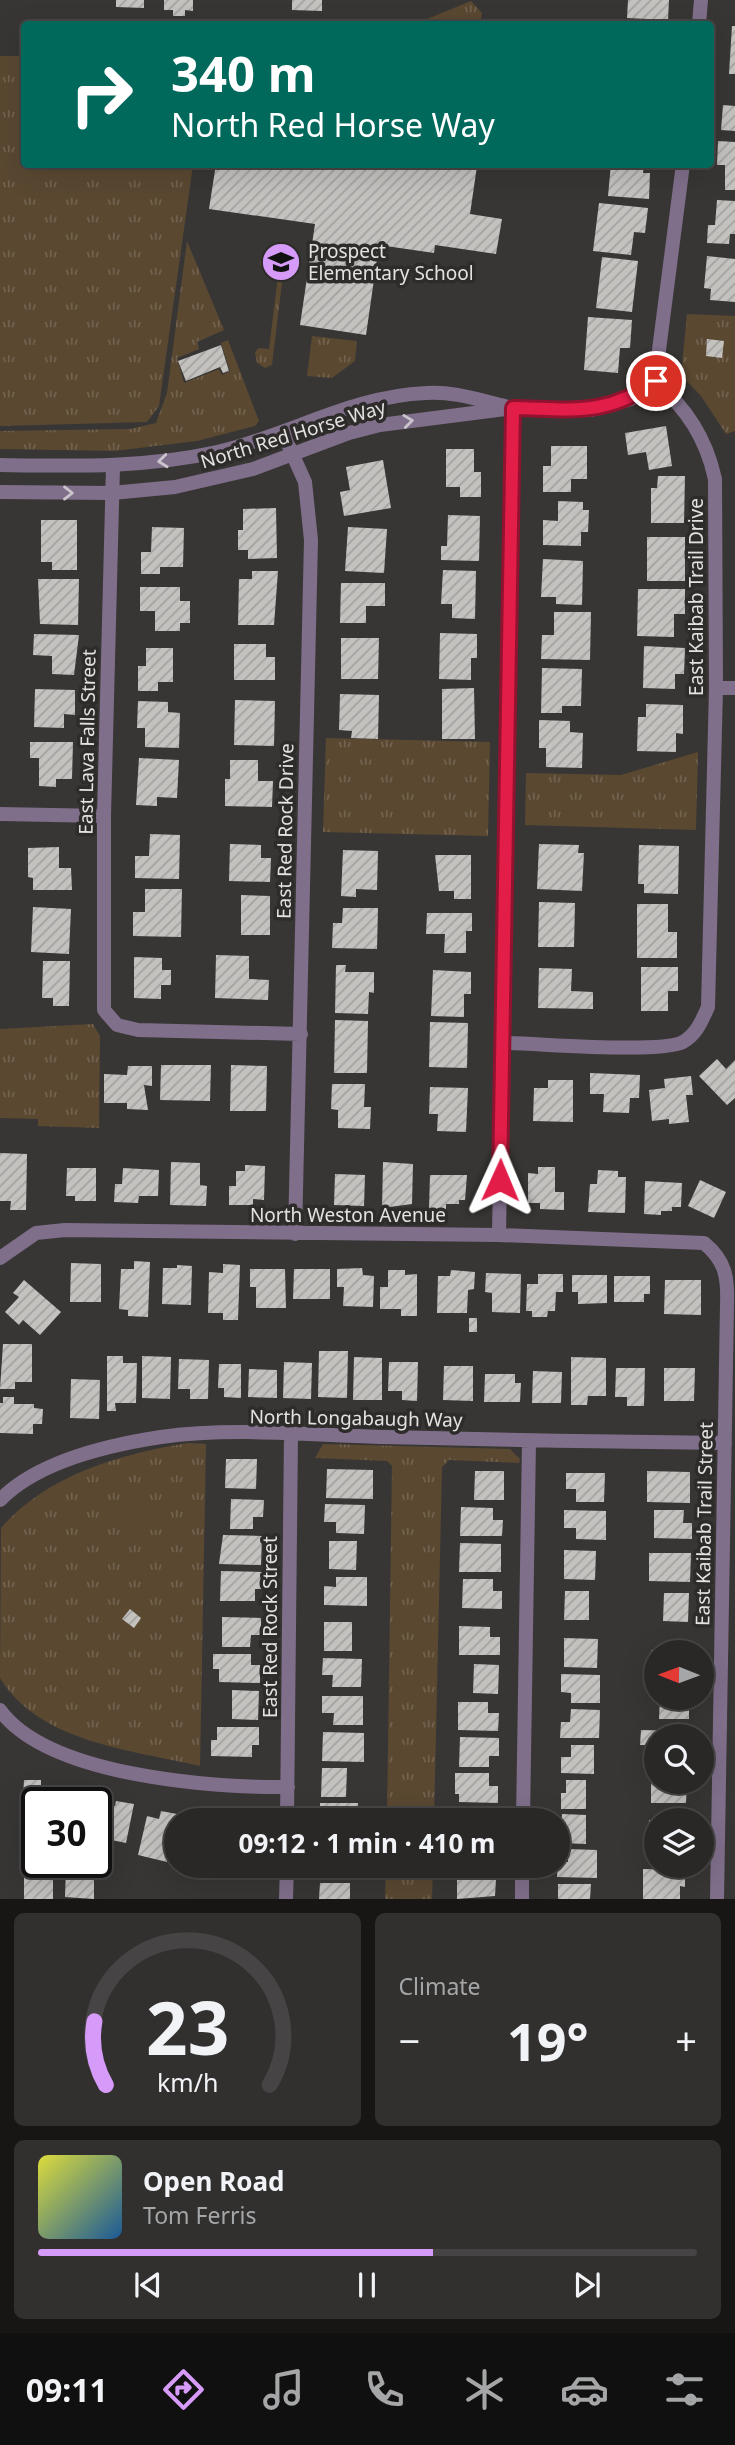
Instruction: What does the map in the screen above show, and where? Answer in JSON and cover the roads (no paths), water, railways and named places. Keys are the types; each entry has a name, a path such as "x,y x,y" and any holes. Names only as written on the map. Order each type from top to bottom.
{"street":[{"path":"699,21 701,0"},
{"path":"656,381 683,168"},
{"name":"North Red Horse Way","path":"0,492 112,493 212,480 380,425 513,408 591,410 631,399 656,381"},
{"name":"East Kaibab Trail Drive","path":"503,1042 653,1047 682,1042 699,1027 708,1007 716,688 715,479 708,450 691,419 674,397 656,381"},
{"name":"North Red Horse Way","path":"0,465 113,467 182,459 283,433 365,401 428,392 454,394 513,408"},
{"path":"499,1235 513,408"},
{"name":"East Red Rock Drive","path":"283,433 305,482 310,506 311,540 295,1234"},
{"name":"East Lava Falls Street","path":"113,467 102,1000 108,1017 117,1025 138,1030 301,1034"},
{"path":"716,688 735,688"},
{"path":"0,814 104,816"},
{"name":"North Weston Avenue","path":"0,1258 23,1240 51,1231 499,1235 704,1243"},
{"name":"East Kaibab Trail Street","path":"704,1243 718,1255 727,1273 725,1443 729,1597 717,1899"},
{"name":"North Longabaugh Way","path":"3,1490 44,1469 107,1448 162,1437 291,1434 725,1443"},
{"name":"East Red Rock Street","path":"288,1808 291,1434"},
{"path":"523,1808 529,1441"},
{"path":"0,1710 23,1733 42,1745 108,1767 229,1787 288,1787"},
{"path":"286,1899 287,1878"},
{"path":"522,1878 522,1899"}],"place":[{"name":"Prospect Elementary School","path":"281,262"}]}
